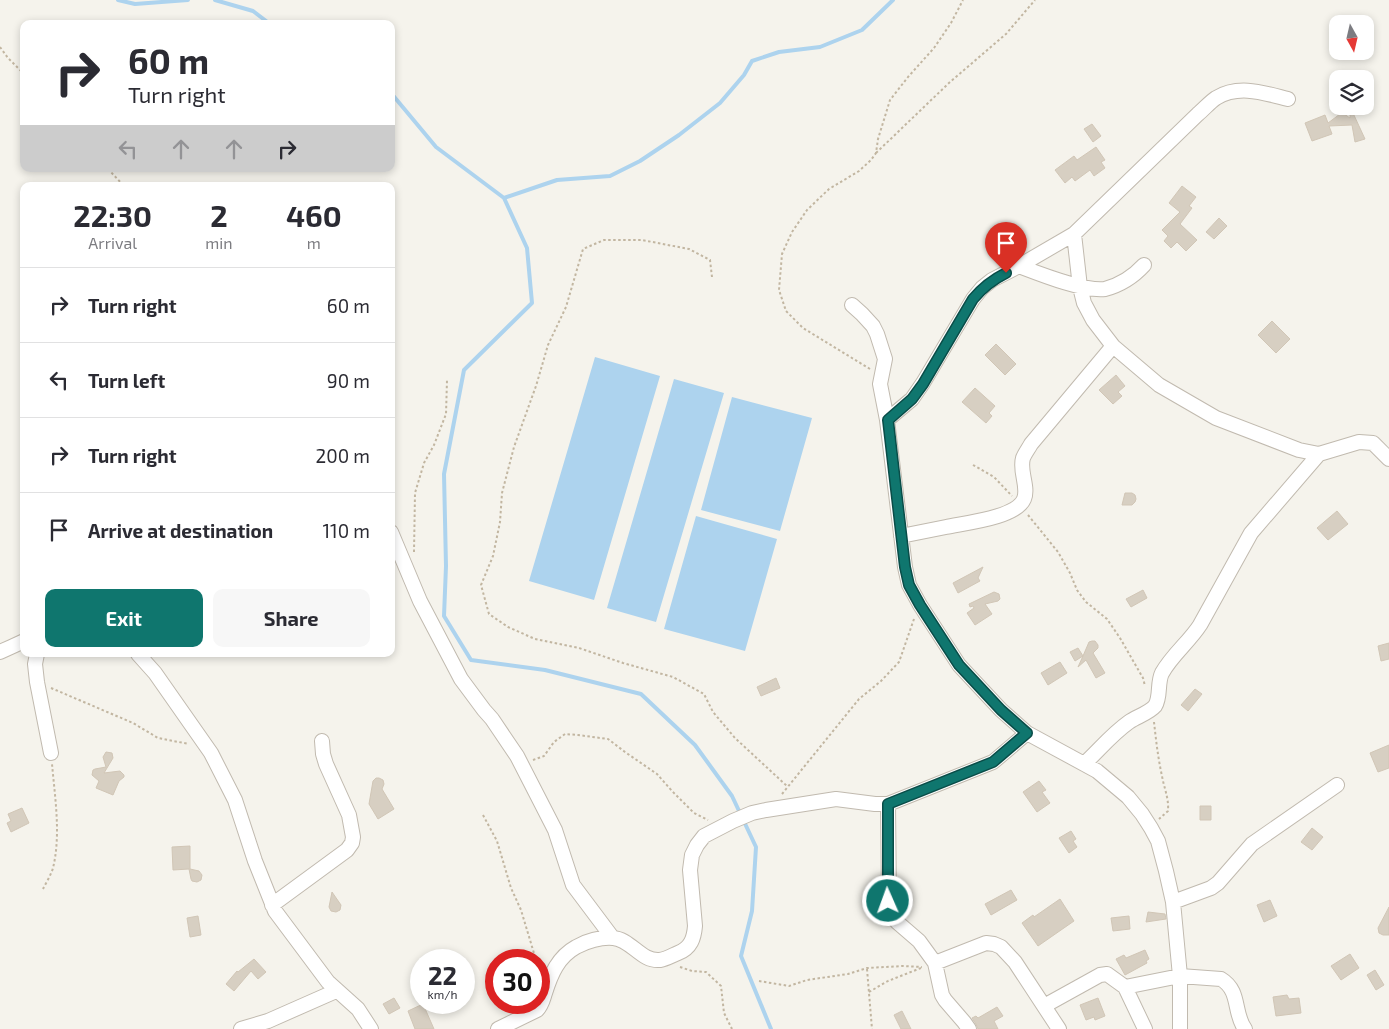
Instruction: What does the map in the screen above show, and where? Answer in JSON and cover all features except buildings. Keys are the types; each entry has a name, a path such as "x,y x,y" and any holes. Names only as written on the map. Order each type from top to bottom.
{"street":[{"path":"888,420 912,399 923,384 973,299 982,288 992,280 1074,234 1216,98 1233,91 1251,90 1288,99"},
{"path":"1074,234 1080,287 1084,303 1093,320 1113,346 1159,385 1216,418 1299,450 1319,454 1359,442 1373,444 1389,459"},
{"path":"1019,266 1080,287 1103,289 1123,282 1144,265"},
{"path":"852,305 873,326 885,359 880,384 888,420 901,536 909,585 959,665 1001,710 1027,733 1097,771 1128,796 1151,828 1158,841 1173,902 1180,976 1180,1029"},
{"path":"901,536 972,523 1009,512 1020,504 1024,499 1025,488 1022,474 1023,458 1031,444 1113,346"},
{"path":"1084,764 1128,722 1153,708 1156,704 1160,677 1194,635 1250,533 1319,454"},
{"path":"395,542 420,601 461,679 492,719 517,756 555,830 573,885 612,937"},
{"path":"0,652 20,643"},
{"path":"36,657 35,664 37,682 52,754"},
{"path":"141,657 155,673 206,745 235,800 274,911 323,975 336,990 358,1009 372,1029"},
{"path":"498,1029 537,1010 541,1006 554,970 561,958 582,944 592,940 612,937 621,939 644,956 660,960 683,951 692,941 695,926 690,870 692,855 700,839 752,813 766,810 836,799 888,804 993,762 1027,733"},
{"path":"272,905 347,850 352,844 353,837 349,815 326,764 322,741"},
{"path":"1173,902 1211,888 1218,883 1252,844 1337,785"},
{"path":"888,804 888,901 897,922 918,941 945,1000 969,1029"},
{"path":"928,965 986,943 1001,947 1015,962 1058,1029"},
{"path":"1044,1006 1104,974 1110,975 1125,987 1146,1029"},
{"path":"1125,987 1180,976 1221,979 1233,991 1245,1029"},
{"path":"241,1029 268,1021 336,990"}],"path":[{"path":"876,153 878,139 890,100 934,48 951,23 963,0"},
{"path":"880,384 870,369 803,328 786,311 779,290 782,254 792,232 807,210 829,189 859,171 871,160 950,82 1006,34 1035,0"},
{"path":"0,47 20,70"},
{"path":"111,172 120,182"},
{"path":"712,277 710,260 689,249 642,240 604,240 583,249 566,307 548,345 536,386 514,446 502,493 500,522 493,556 482,585 489,614 508,627 535,639 579,648 623,664 673,677 704,694 713,712 736,738 788,787"},
{"path":"414,556 415,493 424,463 434,445 446,414 447,380"},
{"path":"973,465 994,477 1020,504 1058,552 1070,573 1076,590 1086,602 1107,619 1143,678 1145,686"},
{"path":"780,796 859,699 881,681 899,662 920,605"},
{"path":"37,682 133,723 158,738 180,743 206,745"},
{"path":"1151,828 1168,811 1168,801 1158,754 1153,708"},
{"path":"517,756 532,760 544,756 554,742 565,734 608,739 657,774 694,813 727,824"},
{"path":"43,889 53,870 57,823 52,754"},
{"path":"483,815 497,841 533,949"},
{"path":"660,960 692,971 706,972 721,986 724,1013 732,1029"},
{"path":"759,981 789,986 807,980 848,974 867,968 928,965"},
{"path":"869,992 888,981 928,965"},
{"path":"867,968 872,1029"}],"water":[{"path":"595,357 660,376 594,600 529,581"},
{"path":"674,379 724,393 656,622 607,608"},
{"path":"732,397 812,418 780,531 701,510"},
{"path":"696,516 777,539 745,651 664,629"}],"waterway":[{"path":"118,0 135,4 188,0"},
{"path":"215,0 253,11 265,20"},
{"path":"504,198 557,180 610,176 640,161 679,135 720,103 744,75 752,61 779,52 820,47 862,30 893,0"},
{"path":"395,98 436,147 504,198 527,248 532,303 464,370 444,474 446,566 444,616 471,660 545,670 641,694 695,745 732,796 756,847 752,911 741,956 771,1029"}],"route":[{"path":"888,901 888,804 993,762 1027,733 1001,710 959,665 909,585 905,567 888,420 912,399 923,384 973,299 992,280 1006,273"}]}
